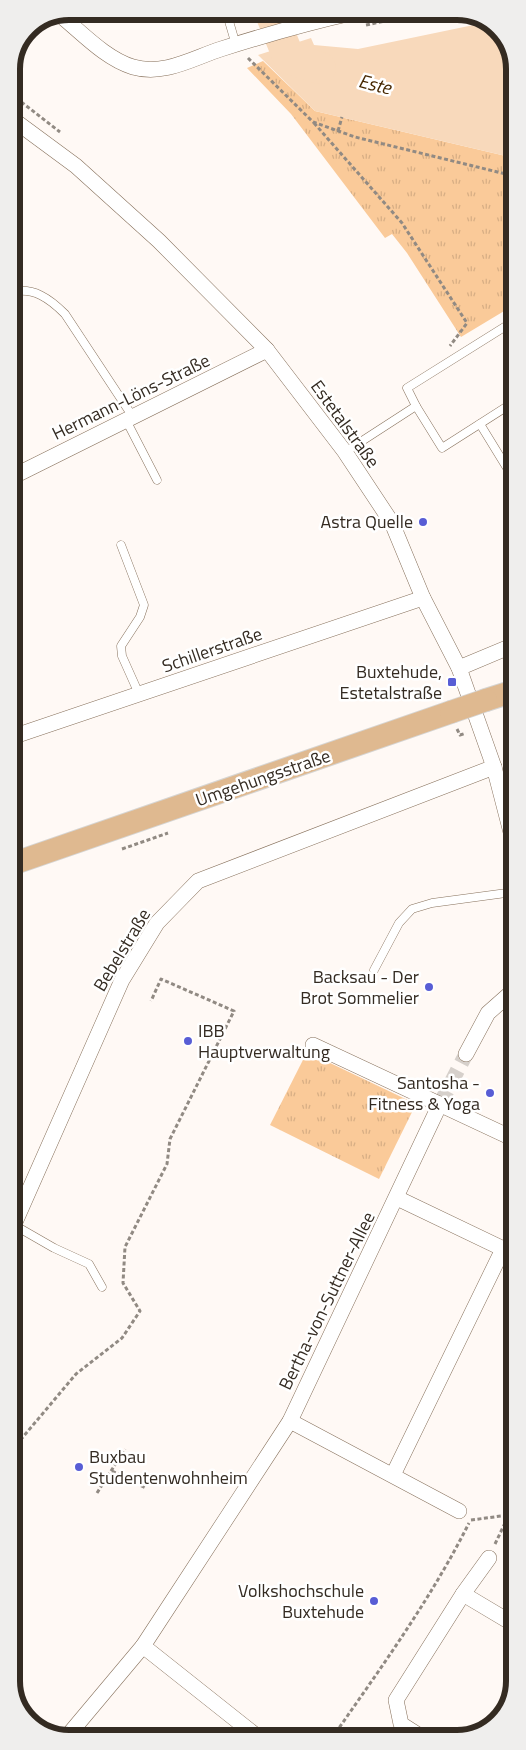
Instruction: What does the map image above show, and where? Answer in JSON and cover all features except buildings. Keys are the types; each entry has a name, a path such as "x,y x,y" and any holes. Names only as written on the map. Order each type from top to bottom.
{"main road":[{"name":"Umgehungsstraße","path":"20,861 506,694"}],"street":[{"path":"67,20 116,60 134,68 154,70 173,66 305,24 312,20"},
{"name":"Estetalstraße","path":"20,125 76,166 159,241 267,350 345,452 392,523 424,598 460,668 494,767 506,813"},
{"name":"Hermann-Löns-Straße","path":"20,473 267,350"},
{"name":"Schillerstraße","path":"20,734 424,598"},
{"path":"460,668 506,648"},
{"name":"Bebelstraße","path":"20,1211 122,980 158,923 198,881 494,767"},
{"path":"466,1054 488,1013 506,997"},
{"path":"313,1045 506,1135"},
{"name":"Bertha-von-Suttner-Allee","path":"73,1730 143,1646 290,1421 398,1198 440,1104"},
{"path":"398,1198 506,1251"},
{"path":"393,1475 506,1258"},
{"path":"290,1421 459,1511"},
{"path":"410,1730 401,1724 396,1700 463,1594 489,1558"},
{"path":"463,1594 506,1620"},
{"path":"143,1646 249,1730"}],"lane":[{"path":"229,20 236,45"},
{"path":"20,290 36,293 51,301 65,314 129,419 157,480"},
{"path":"506,326 407,388 442,448 506,407"},
{"path":"345,452 416,406"},
{"path":"480,424 506,466"},
{"path":"121,545 144,605 140,617 121,646 122,656 139,694"},
{"path":"374,970 399,923 412,909 432,903 506,893"},
{"path":"20,1231 89,1264 102,1287"}],"path":[{"path":"236,45 312,122 402,224 467,323 448,348"},
{"path":"338,131 342,117"},
{"path":"312,122 423,155 506,174"},
{"path":"151,1001 161,979 234,1011 188,1106"},
{"path":"97,1493 125,1449"},
{"path":"112,1471 146,1488"},
{"path":"337,1730 395,1646 455,1551 470,1520 506,1515"},
{"path":"489,1558 506,1521"}],"green space":[{"path":"263,61 315,111 506,156 506,310 461,337 407,253 392,234 385,238 291,114 247,68"},
{"path":"307,1052 416,1104 379,1179 270,1125"}],"water":[{"path":"477,24 484,28 496,39 506,62 506,156 315,111 258,55 311,38 314,45 358,49"}],"waterway":[{"name":"Este","path":"274,20 289,58 320,68"}],"tunnel":[{"path":"440,1104 466,1054"}],"place":[{"name":"Astra Quelle","path":"423,522"},
{"name":"Buxtehude, Estetalstraße","path":"452,682"},
{"name":"Backsau - Der Brot Sommelier","path":"429,987"},
{"name":"IBB Hauptverwaltung","path":"188,1041"},
{"name":"Santosha - Fitness & Yoga","path":"490,1093"},
{"name":"Buxbau Studentenwohnheim","path":"79,1467"},
{"name":"Volkshochschule Buxtehude","path":"374,1601"}]}
